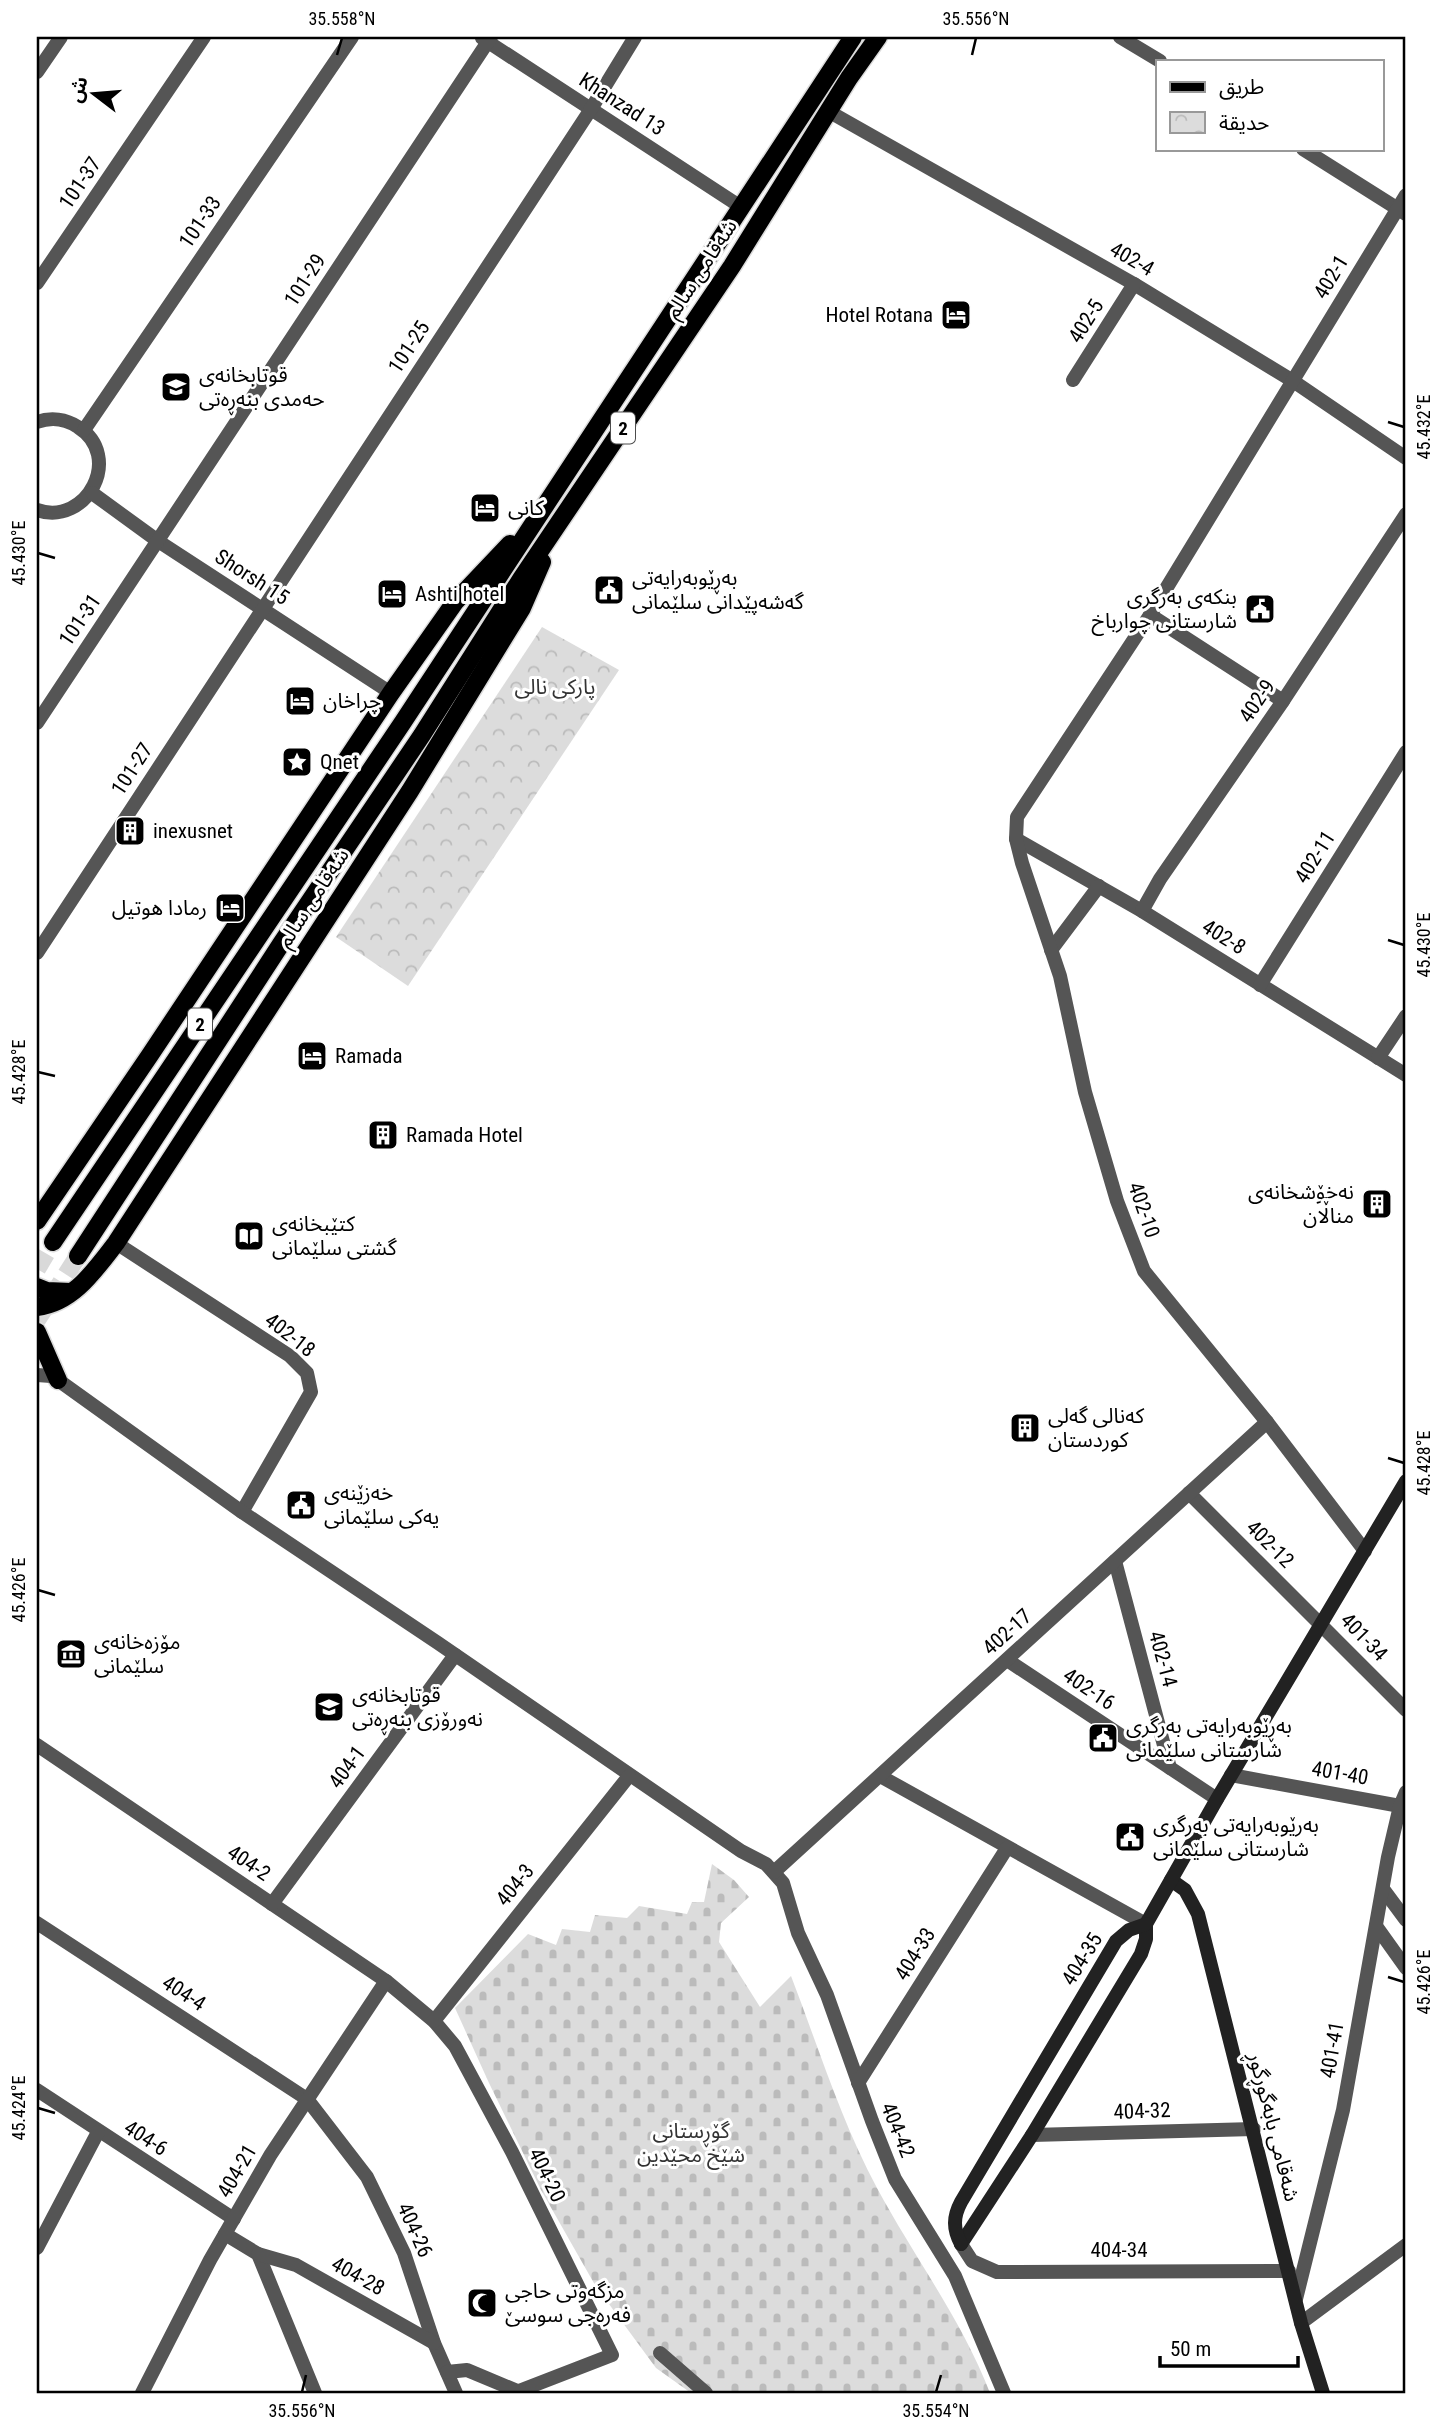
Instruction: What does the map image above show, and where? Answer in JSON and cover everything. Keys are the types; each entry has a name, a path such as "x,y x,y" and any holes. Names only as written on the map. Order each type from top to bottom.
{"main road":[{"name":"شەقامی سالم","path":"53,1242 403,722 853,37"},
{"name":"شەقامی سالم","path":"78,1256 558,524 732,267 828,111 878,37"},
{"name":"شەقامی سالم","path":"38,1219 455,602 541,511"},
{"name":"شەقامی سالم","path":"78,1288 116,1243 417,779 522,608 558,524"},
{"path":"37,1287 47,1292 78,1288"},
{"path":"37,1307 57,1301 78,1288"},
{"path":"37,1332 58,1380"}],"street":[{"path":"37,72 61,37"},
{"name":"101-37","path":"37,283 204,37"},
{"name":"101-33","path":"84,430 352,37"},
{"name":"101-25","path":"263,609 591,109 635,37"},
{"path":"1120,37 1158,60"},
{"name":"Khanzad 13","path":"486,38 741,207"},
{"name":"101-29","path":"158,541 486,38"},
{"name":"402-4","path":"828,111 1134,284 1293,381 1406,457"},
{"path":"1305,150 1401,211"},
{"name":"402-1","path":"1017,817 1150,615 1401,211 1406,195"},
{"name":"402-5","path":"1073,380 1134,284"},
{"path":"37,422 58,419 84,430 93,440 100,467 92,493 83,502 58,513 37,510"},
{"name":"Shorsh 15","path":"92,493 158,541 391,693"},
{"name":"402-9","path":"1142,911 1160,879 1283,701 1406,514"},
{"name":"101-31","path":"37,723 158,541"},
{"name":"101-27","path":"37,953 263,609"},
{"path":"1150,615 1283,701"},
{"name":"402-11","path":"1260,985 1406,752"},
{"name":"402-10","path":"1017,817 1016,839 1060,976 1089,1104 1117,1201 1144,1271 1267,1422 1365,1551"},
{"name":"402-8","path":"1016,839 1142,911 1406,1075"},
{"path":"1051,950 1099,886"},
{"path":"1378,1058 1406,1016"},
{"name":"402-18","path":"116,1243 290,1356 307,1373 311,1392 242,1512"},
{"path":"37,1355 58,1380"},
{"path":"37,1375 51,1376 58,1380 242,1512 740,1851 766,1864 774,1872"},
{"name":"402-17","path":"774,1872 1267,1422"},
{"path":"961,2244 1032,2135 1141,1954 1146,1939 1146,1924 1231,1775 1406,1481"},
{"name":"402-12","path":"1189,1493 1321,1624"},
{"name":"402-14","path":"1115,1561 1170,1768"},
{"name":"401-34","path":"1321,1624 1406,1710"},
{"name":"404-1","path":"272,1904 455,1656"},
{"name":"402-16","path":"1007,1660 1217,1799"},
{"name":"404-2","path":"37,1745 386,1980 433,2021"},
{"name":"401-40","path":"1231,1775 1403,1799"},
{"name":"404-3","path":"433,2021 629,1776"},
{"path":"880,1776 1146,1924"},
{"name":"401-41","path":"1296,2299 1343,2110 1382,1889 1403,1799"},
{"name":"404-33","path":"858,2083 1007,1848"},
{"name":"404-42","path":"774,1872 783,1883 798,1933 827,1995 895,2179 956,2276 1004,2393"},
{"name":"شەقامی بابەگوڕگوڕ","path":"1171,1880 1191,1897 1198,1913 1301,2323 1323,2393"},
{"path":"1382,1889 1406,1920"},
{"name":"404-4","path":"37,1923 307,2099"},
{"name":"404-35","path":"961,2244 956,2235 954,2219 961,2202 1116,1941 1129,1930 1146,1924"},
{"path":"1376,1926 1406,1968"},
{"name":"404-21","path":"142,2393 225,2234 271,2154 386,1980"},
{"name":"404-20","path":"433,2021 455,2046 512,2151 612,2355 521,2392"},
{"name":"404-6","path":"37,2090 234,2219"},
{"name":"404-26","path":"307,2099 367,2177 404,2253 434,2343 456,2393"},
{"name":"404-32","path":"1032,2135 1254,2129"},
{"path":"37,2248 43,2220 99,2132"},
{"path":"225,2234 258,2254 315,2393"},
{"name":"404-34","path":"961,2244 972,2261 997,2272 1289,2271"},
{"path":"1301,2323 1406,2245"},
{"name":"404-28","path":"258,2254 296,2265 434,2343"},
{"path":"660,2353 706,2393"},
{"path":"447,2372 467,2370 521,2392"}],"green space":[{"name":"پارکی نالی","path":"542,627 619,670 408,986 336,937"},
{"name":"گۆڕستانی شێخ محێدین","path":"712,1864 734,1880 749,1897 721,1923 719,1942 760,2007 791,1976 841,2110 864,2163 966,2340 990,2393 691,2393 656,2368 595,2285 541,2190 455,2008 528,1934 556,1945 562,1929 590,1932 595,1915 627,1918 639,1906 687,1914 692,1902 704,1902"}],"tunnel":[{"path":"37,1269 53,1242"},
{"path":"37,1320 78,1256"}],"place":[{"name":"Hotel Rotana","path":"956,315"},
{"name":"قوتابخانەی حەمدی بنەڕەتی","path":"176,387"},
{"name":"کانی","path":"485,508"},
{"name":"بەڕێوبەرایەتی گەشەپێدانی سلێمانی","path":"609,590"},
{"name":"Ashti hotel","path":"392,594"},
{"name":"بنکەی بەرگری شارستانی چوارباخ","path":"1260,609"},
{"name":"چراخان","path":"300,701"},
{"name":"Qnet","path":"297,762"},
{"name":"inexusnet","path":"130,831"},
{"name":"رمادا هوتيل","path":"230,908"},
{"name":"Ramada","path":"312,1056"},
{"name":"Ramada Hotel","path":"383,1135"},
{"name":"نەخۆشخانەی مناڵان","path":"1377,1204"},
{"name":"کتێبخانەی گشتی سلێمانی","path":"249,1236"},
{"name":"کەنالی گەلی کوردستان","path":"1025,1428"},
{"name":"خەزێنەی یەکی سلێمانی","path":"301,1505"},
{"name":"مۆزەخانەی سلێمانی","path":"71,1654"},
{"name":"قوتابخانەی نەورۆزی بنەڕەتی","path":"329,1707"},
{"name":"بەڕێوبەرایەتی بەرگری شارستانی سلێمانی","path":"1103,1738"},
{"name":"بەرێوبەرایەتی بەرگری شارستانی سلێمانی","path":"1130,1837"},
{"name":"مزگەوتی حاجی فەرەجی سوسێ","path":"482,2303"}]}
